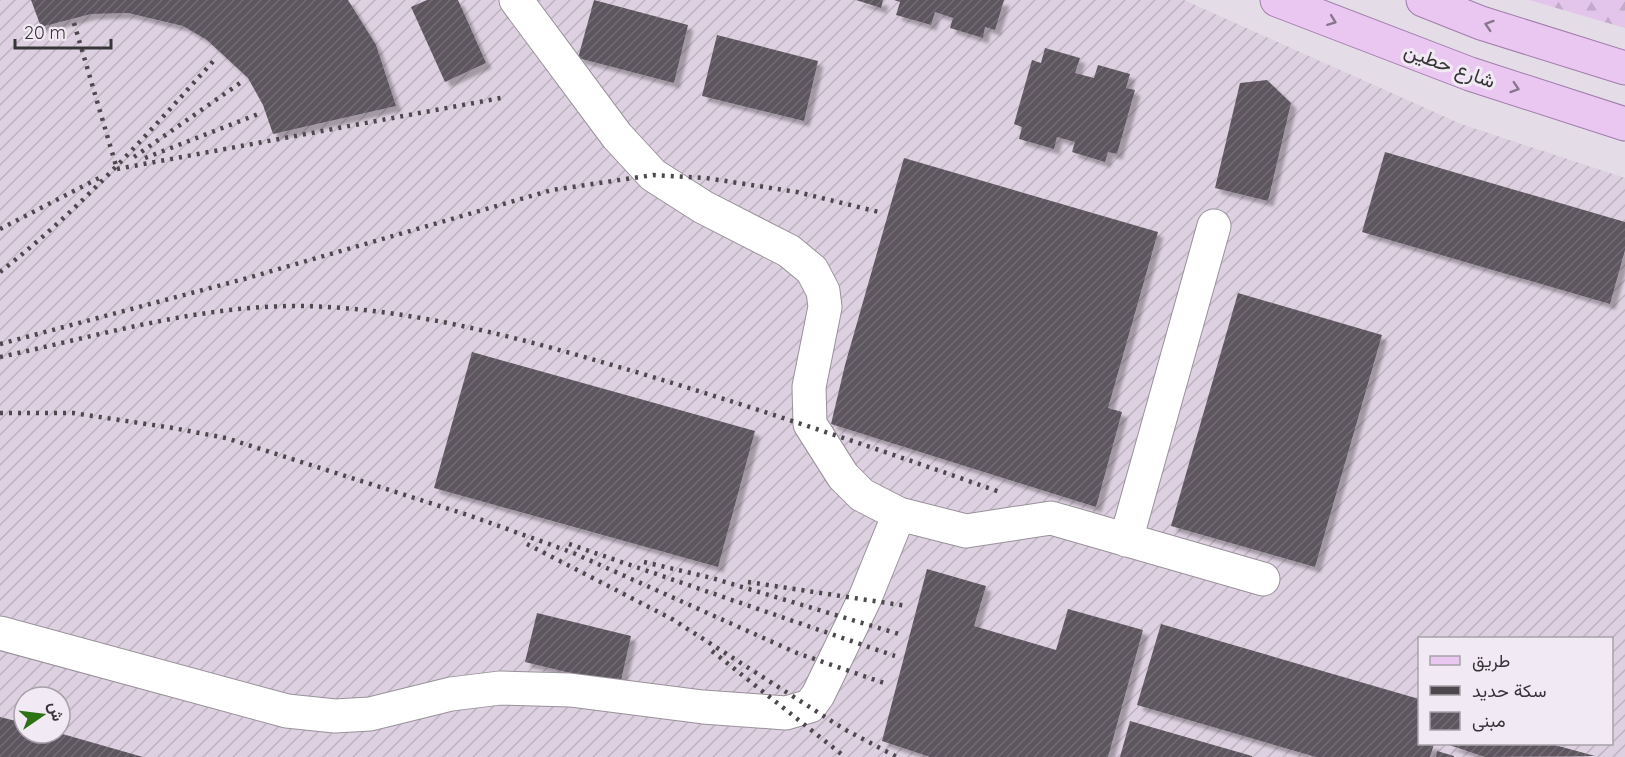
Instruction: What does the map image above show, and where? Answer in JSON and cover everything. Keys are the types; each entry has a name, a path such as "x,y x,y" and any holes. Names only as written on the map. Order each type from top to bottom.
{"main road":[{"name":"شارع حطين","path":"1277,0 1470,74 1625,124"},
{"path":"1423,0 1481,23 1625,68"}],"lane":[{"path":"516,0 617,136 652,175 703,207 789,251 812,270 823,291 825,307 809,387 810,424 843,477 862,495 899,514 966,531 1050,518 1263,579"},
{"path":"1126,540 1215,226"},
{"path":"0,633 287,711 334,716 370,714 451,694 500,688 570,690 703,707 786,713 810,706 819,695 865,598 899,514"}],"shaded area":[{"path":"0,0 1184,0 1461,124 1625,178 1625,757 0,757"}],"green space":[{"path":"1529,0 1625,0 1625,28"}],"building":[{"path":"31,0 348,0 376,45 396,106 273,134 263,105 248,78 207,40 183,26 128,13 91,14 41,27"},
{"path":"427,0 458,0 486,63 445,82 411,7"},
{"path":"594,0 688,25 674,83 578,58"},
{"path":"856,0 883,0 881,8"},
{"path":"894,0 1004,0 995,30 985,27 983,38 950,28 953,18 935,12 931,25 896,15 900,2"},
{"path":"717,35 818,61 804,121 702,96"},
{"path":"1045,48 1080,58 1075,73 1094,78 1098,65 1130,74 1126,88 1135,90 1117,154 1108,152 1105,162 1072,152 1075,142 1057,137 1054,149 1019,139 1022,127 1014,124 1032,60 1041,63"},
{"path":"1267,80 1291,103 1268,201 1215,188 1240,83"},
{"path":"1385,152 1625,222 1625,250 1610,304 1362,232"},
{"path":"904,158 1158,232 1108,408 1122,412 1096,507 831,424 845,365"},
{"path":"1238,293 1382,335 1315,567 1171,526"},
{"path":"472,352 755,431 718,567 434,488"},
{"path":"927,569 986,586 974,626 1056,650 1068,609 1143,630 1108,757 930,757 882,741"},
{"path":"537,613 631,636 620,685 525,662"},
{"path":"1161,624 1418,699 1418,745 1434,745 1430,757 1316,757 1137,705"},
{"path":"0,717 12,720 12,745 72,745 72,737 143,757 0,757"},
{"path":"1130,721 1252,756 1252,757 1120,757"},
{"path":"1449,745 1555,745 1595,756 1485,757"},
{"path":"1437,751 1454,756 1454,757 1436,757"}],"railway":[{"path":"74,23 117,169"},
{"path":"0,272 30,248 86,196 139,143 216,58"},
{"path":"134,157 243,81"},
{"path":"117,169 506,97"},
{"path":"145,158 261,113"},
{"path":"0,344 244,279 552,190 653,175 706,178 797,192 879,212"},
{"path":"0,229 101,177"},
{"path":"0,357 149,323 225,311 301,306 386,313 428,319 554,348 728,400 1000,492"},
{"path":"0,413 73,413 226,438 471,516 571,552 797,653 884,683"},
{"path":"527,544 672,619 844,729 897,757"},
{"path":"569,544 895,656"},
{"path":"644,562 712,578 899,634"},
{"path":"748,582 907,606"},
{"path":"712,651 845,757"}]}
